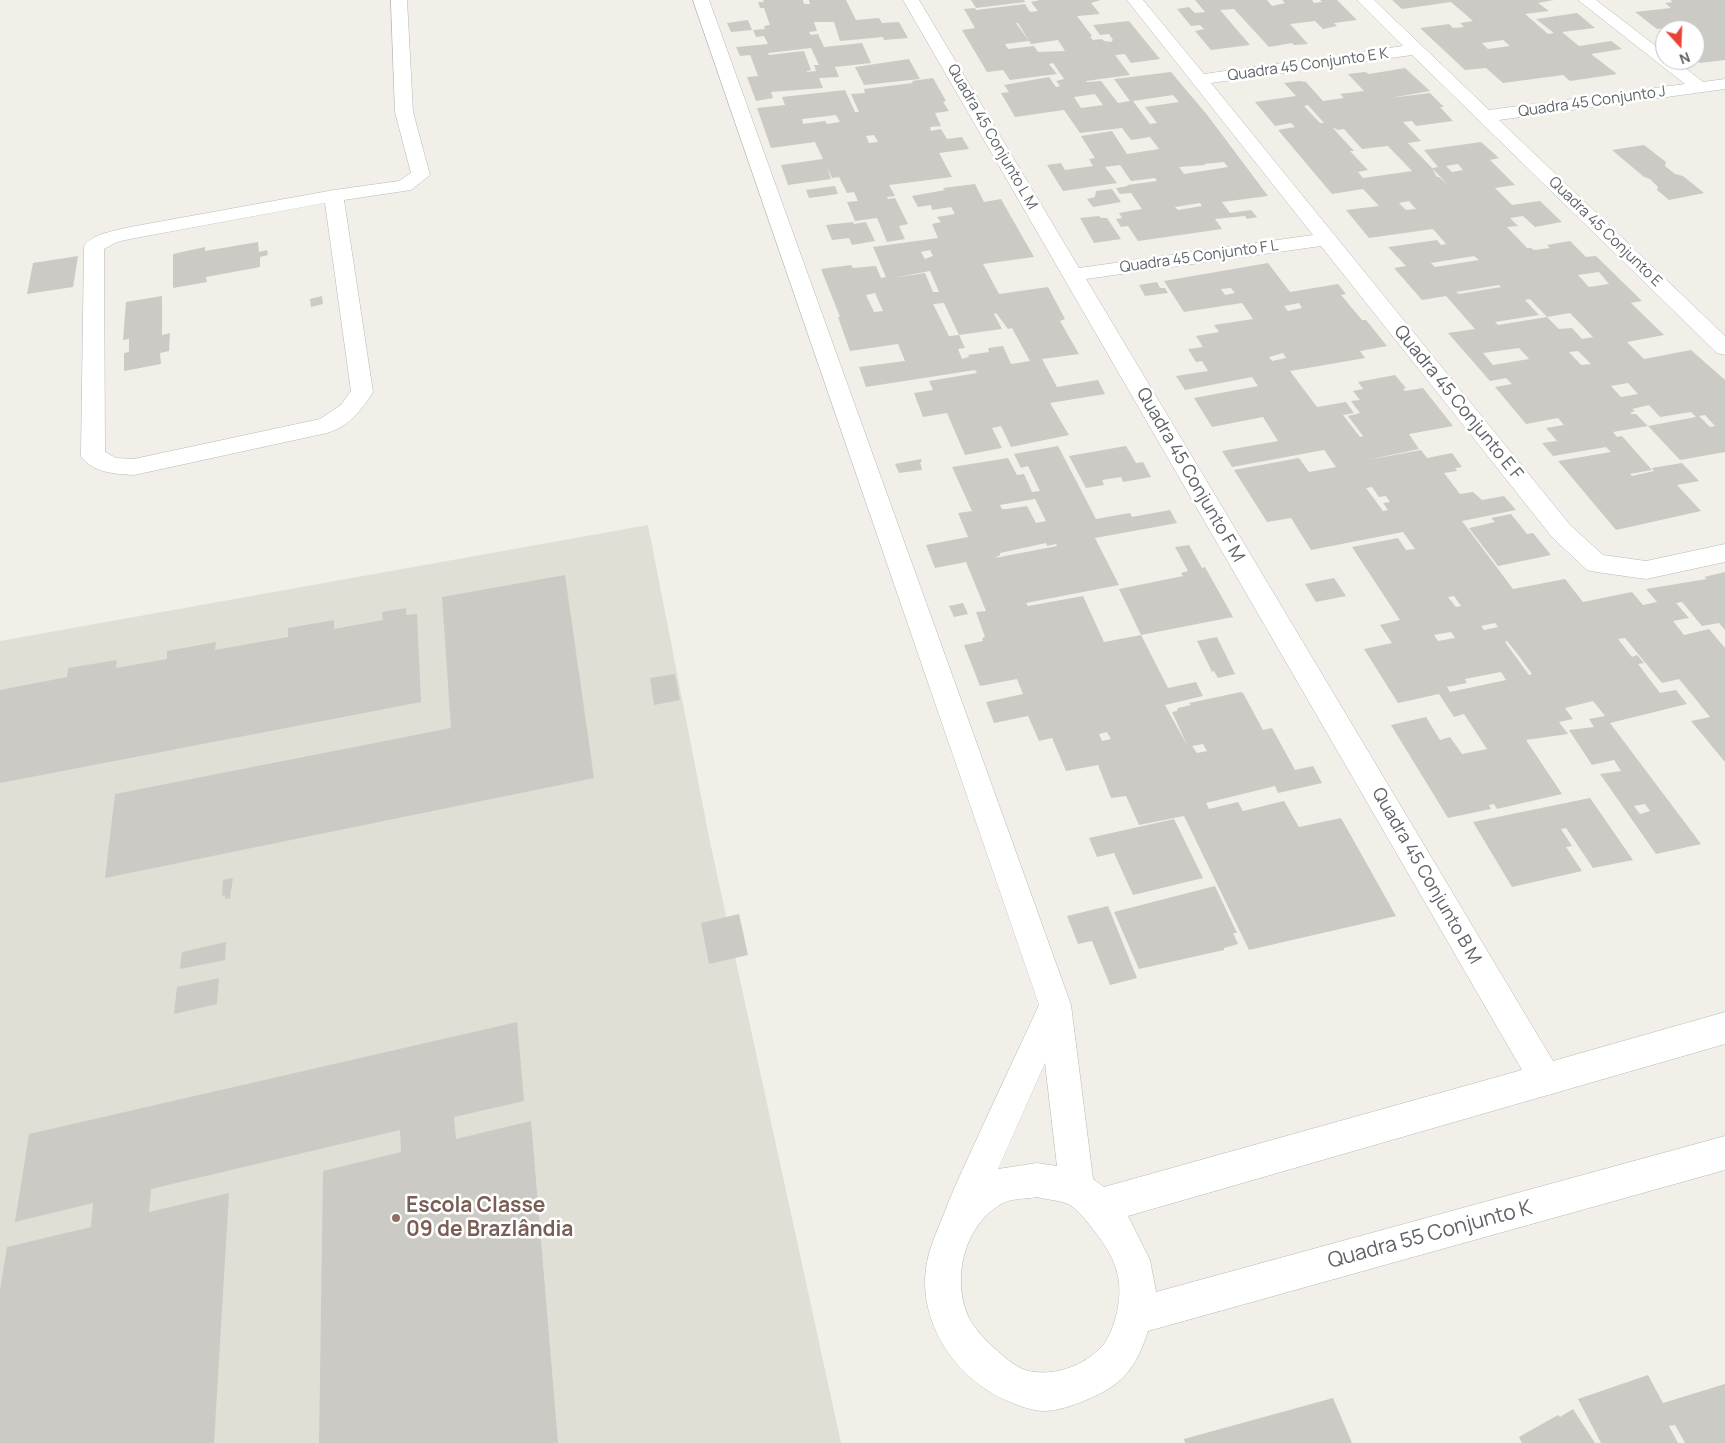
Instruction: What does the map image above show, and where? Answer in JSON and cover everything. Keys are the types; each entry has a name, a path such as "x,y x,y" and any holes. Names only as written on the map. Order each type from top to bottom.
{"street":[{"path":"334,196 362,392 349,410 327,425 134,467 112,466 93,456 94,246 110,238 130,233 334,196 404,186 421,175 404,112 399,0"},
{"path":"701,0 1054,1005 1087,1198"},
{"name":"Quadra 45 Conjunto L M","path":"911,0 1072,275"},
{"name":"Quadra 45 Conjunto E F","path":"1135,0 1561,532 1596,562 1646,570 1725,553"},
{"name":"Quadra 45 Conjunto E","path":"1365,0 1725,348"},
{"path":"1586,0 1698,88"},
{"name":"Quadra 45 Conjunto E K","path":"1199,80 1417,49"},
{"name":"Quadra 45 Conjunto J","path":"1486,116 1725,84"},
{"name":"Quadra 45 Conjunto F L","path":"1072,275 1326,238"},
{"name":"Quadra 45 Conjunto F M","path":"1072,275 1307,674"},
{"name":"Quadra 45 Conjunto B M","path":"1307,674 1545,1078"},
{"path":"956,1224 977,1199 1006,1185 1037,1180 1087,1198 1117,1229 1131,1256 1138,1286 1135,1316 1123,1349 1100,1374 1085,1382 1069,1389 1035,1391 1002,1379 973,1356 953,1326 943,1290 944,1256 956,1224 1054,1005"},
{"path":"1087,1198 1545,1078 1725,1028"},
{"name":"Quadra 55 Conjunto K","path":"1135,1316 1725,1153"}],"shaded area":[{"name":"Escola Classe 09 de Brazlândia","path":"648,525 710,842 841,1443 0,1443 0,641"}],"building":[{"path":"763,0 803,0 804,4 810,4 809,0 846,0 856,20 879,18 882,23 899,22 908,38 884,40 883,37 840,41 834,22 814,22 817,31 809,32 811,35 818,34 824,47 862,43 871,63 835,67 839,77 819,78 823,88 771,92 773,98 756,101 747,77 758,76 751,57 750,55 740,56 736,47 768,44 764,36 756,37 753,30 765,29 764,26 770,25 764,8 760,8 758,2 764,2","holes":["811,48 819,65 814,65 816,71 807,72 811,70 804,51 769,55 768,53"]},
{"path":"971,0 1024,0 1025,2 976,8"},
{"path":"1040,0 1101,0 1091,3 1100,14 1077,16 1093,40 1102,39 1111,42 1113,40 1109,34 1100,35 1093,25 1129,21 1160,59 1131,63 1125,54 1115,55 1130,75 1086,81 1101,81 1118,103 1130,101 1114,79 1171,72 1208,116 1268,196 1222,202 1230,213 1251,210 1257,217 1247,219 1245,216 1215,219 1222,229 1138,241 1128,226 1121,227 1116,219 1122,218 1119,213 1142,209 1131,193 1120,194 1116,188 1157,181 1155,178 1131,181 1120,165 1105,167 1117,183 1063,191 1047,165 1061,163 1065,170 1093,166 1089,159 1095,158 1081,136 1112,131 1127,154 1159,149 1150,137 1131,140 1122,128 1080,133 1064,110 1015,117 1001,93 1009,92 1004,85 1049,77 1056,87 1060,86 1056,81 1064,79 1053,63 1049,64 1057,74 1010,80 1003,70 987,72 962,30 975,28 964,9 975,8 976,10 1025,4 1030,12 1038,11 1031,2","holes":["1016,23 1018,23 1031,44 1058,40 1065,51 1038,52 1034,46 1008,49 1005,44 1029,41","1095,94 1103,105 1081,108 1074,97","1173,95 1179,102 1145,107 1157,123 1150,124 1133,101","1224,162 1228,167 1184,174 1179,167","1200,203 1202,206 1178,210 1175,207"]},
{"path":"1195,0 1267,0 1272,6 1285,3 1282,0 1312,0 1314,3 1322,2 1320,0 1337,0 1357,20 1334,23 1337,26 1323,29 1315,21 1290,24 1308,44 1294,45 1292,43 1269,47 1234,9 1220,10 1250,45 1211,50 1195,31 1204,29 1200,25 1191,26 1177,9 1189,7 1195,13 1205,12"},
{"path":"1392,0 1554,0 1538,3 1549,11 1525,14 1548,34 1554,33 1536,19 1577,13 1595,28 1562,32 1579,46 1611,41 1622,49 1591,54 1617,74 1570,81 1563,75 1503,83 1486,68 1465,70 1420,28 1449,24 1453,28 1464,27 1460,23 1473,21 1451,2 1402,9","holes":["1503,40 1510,46 1488,49 1482,43"]},
{"path":"1670,0 1725,0 1725,60 1705,62 1705,20 1655,20 1655,27 1635,12 1671,8 1665,3 1673,2"},
{"path":"748,20 752,30 731,32 727,23"},
{"path":"909,59 920,79 864,85 855,67"},
{"path":"1405,68 1430,91 1390,98 1430,93 1444,107 1440,107 1453,121 1416,126 1412,121 1403,122 1421,141 1408,143 1432,168 1438,167 1424,150 1481,142 1499,158 1490,160 1515,185 1495,188 1512,205 1540,201 1562,222 1535,227 1523,216 1510,218 1518,226 1507,227 1527,248 1534,250 1550,248 1547,245 1570,241 1586,257 1596,256 1642,301 1631,303 1664,335 1627,342 1644,359 1691,350 1725,380 1725,452 1680,460 1648,426 1613,432 1617,437 1622,436 1652,470 1630,474 1632,476 1654,471 1652,468 1682,463 1699,481 1677,485 1701,511 1616,530 1558,461 1611,452 1606,447 1553,456 1542,443 1557,441 1546,428 1564,425 1558,418 1526,424 1495,387 1512,384 1506,378 1490,381 1448,333 1475,329 1446,296 1422,300 1394,268 1406,266 1388,247 1437,240 1441,245 1446,244 1433,229 1369,238 1346,210 1379,206 1363,189 1332,194 1278,130 1295,127 1291,123 1275,126 1255,102 1296,96 1284,83 1299,81 1306,82 1323,101 1344,98 1340,94 1364,91 1348,74 1365,72 1369,74","holes":["1308,105 1324,123 1320,123 1304,106","1332,127 1338,130 1344,129 1362,149 1388,146 1412,171 1363,178 1358,172 1368,170 1350,151 1354,151","1458,164 1463,170 1452,172 1446,166","1432,168 1448,185 1437,177","1409,201 1416,209 1406,210 1399,203","1474,256 1479,260 1435,267 1431,263","1599,272 1609,284 1589,287 1578,275","1499,285 1501,287 1459,294 1456,292","1530,299 1547,317 1498,325 1495,322 1539,315 1525,300","1570,313 1593,337 1582,339 1572,328 1559,329 1547,317","1519,348 1529,359 1493,365 1483,353","1578,351 1591,364 1581,365 1569,352","1628,383 1638,394 1621,397 1611,386","1649,405 1660,417 1691,412 1696,417 1648,426 1636,414 1630,413 1635,411 1632,409","1705,415 1715,426 1710,427 1699,416"]},
{"path":"933,78 946,101 943,102 949,111 935,113 941,126 930,127 931,131 941,129 947,139 962,137 969,149 939,153 952,177 889,185 895,196 887,197 888,199 895,198 908,224 899,226 905,239 887,242 877,218 855,221 847,202 858,201 854,192 847,193 839,177 832,178 827,167 831,179 788,185 781,165 823,159 815,142 771,148 757,108 785,105 782,97 845,90 855,112 859,112 851,94 865,93 864,89 913,83 912,81","holes":["836,115 840,122 827,124 825,121 803,124 802,119","874,135 878,142 869,143 866,136"]},
{"path":"1644,145 1666,162 1665,166 1675,174 1683,176 1704,193 1669,200 1657,190 1658,187 1650,179 1644,177 1612,150"},
{"path":"975,184 984,202 1001,199 1034,257 983,264 999,294 1048,287 1065,319 1060,321 1079,354 1042,359 1057,387 1098,380 1105,394 1050,403 1069,435 1011,447 1001,426 992,428 1002,448 965,455 947,413 923,417 914,393 933,390 929,381 977,373 975,370 866,387 859,367 905,361 898,344 850,351 838,317 840,317 821,269 851,265 853,268 876,266 881,278 886,277 873,247 938,238 932,224 941,222 937,217 955,214 951,207 932,210 931,205 918,207 912,196 945,190 943,188","holes":["930,250 933,256 925,259 921,252","930,271 939,292 933,292 925,273 892,278","875,293 883,311 874,312 866,295","944,303 959,335 949,336 933,304","996,313 1008,329 1012,328 1030,361 1011,364 1003,346 988,348 989,352 968,355 969,357 962,359 958,349 965,348 959,335 1002,329 994,314"]},
{"path":"835,186 838,194 809,198 806,190"},
{"path":"1112,189 1121,202 1093,207 1087,199 1095,197 1096,191"},
{"path":"1099,216 1107,218 1121,239 1094,243 1080,218"},
{"path":"853,222 854,224 866,222 875,241 852,245 849,238 832,240 826,225"},
{"path":"258,242 259,252 267,250 268,255 260,257 260,267 206,277 207,282 173,288 173,254 205,247 205,251"},
{"path":"78,256 73,287 27,294 33,263"},
{"path":"1268,263 1290,292 1338,284 1346,294 1341,295 1362,320 1366,320 1387,346 1360,351 1365,358 1290,371 1317,407 1346,402 1354,413 1343,415 1360,437 1363,436 1348,416 1360,413 1351,401 1360,400 1353,391 1363,389 1358,382 1395,375 1406,388 1403,389 1405,391 1423,388 1453,426 1409,434 1419,449 1367,460 1421,450 1427,458 1452,453 1462,467 1455,468 1457,471 1444,473 1460,494 1473,492 1482,500 1504,496 1516,510 1462,521 1513,589 1565,579 1583,602 1632,592 1643,605 1657,602 1646,589 1707,579 1704,577 1725,572 1725,630 1719,623 1702,626 1682,602 1676,603 1689,618 1673,621 1684,635 1709,629 1725,648 1725,762 1691,721 1710,717 1698,702 1679,679 1662,683 1625,638 1618,639 1632,657 1637,655 1644,663 1638,664 1660,693 1676,690 1687,704 1610,723 1701,844 1656,854 1600,774 1621,771 1614,760 1592,765 1569,730 1594,727 1589,719 1605,716 1593,701 1565,708 1573,719 1559,722 1568,734 1526,740 1562,794 1497,809 1494,804 1489,805 1491,809 1448,818 1391,725 1426,717 1440,740 1450,737 1462,754 1487,749 1464,714 1454,717 1439,694 1398,703 1364,649 1392,643 1380,625 1400,620 1352,547 1398,538 1406,550 1415,549 1403,532 1311,550 1291,518 1267,522 1234,470 1299,458 1309,472 1336,467 1324,450 1232,467 1222,451 1278,441 1263,417 1212,427 1194,398 1258,386 1252,377 1185,390 1176,376 1208,371 1202,361 1196,362 1188,349 1203,347 1196,336 1219,332 1214,325 1253,319 1242,303 1184,312 1164,281","holes":["1231,288 1235,293 1225,295 1221,289","1299,303 1302,308 1288,311 1284,306","1283,353 1286,358 1272,361 1269,357","1372,487 1379,497 1386,496 1390,502 1383,503 1388,510 1383,511 1366,488","1454,596 1461,606 1456,607 1448,597","1495,623 1498,627 1484,630 1481,626","1451,632 1455,638 1438,641 1434,635","1507,641 1532,674 1529,675 1505,642","1501,672 1506,680 1450,692 1447,687 1467,683 1465,679","1645,804 1650,811 1640,814 1634,806"]},
{"path":"1157,282 1160,288 1165,288 1168,293 1145,296 1139,285"},
{"path":"162,296 162,335 170,333 169,351 160,353 161,364 124,371 124,353 129,352 129,339 123,340 126,302"},
{"path":"322,296 323,304 311,307 310,299"},
{"path":"1058,446 1096,519 1130,513 1132,517 1170,510 1177,523 1095,538 1119,585 1026,603 1028,606 1083,596 1104,642 1141,635 1168,688 1196,682 1203,696 1165,705 1188,747 1172,712 1177,711 1178,708 1191,705 1189,703 1243,693 1263,730 1272,728 1295,770 1313,766 1322,783 1278,793 1275,786 1206,803 1209,809 1238,802 1243,811 1284,801 1299,827 1341,818 1396,916 1249,950 1184,816 1139,825 1126,796 1111,798 1098,765 1066,771 1052,738 1039,741 1028,716 994,723 986,702 1023,694 1017,679 980,686 964,645 983,641 982,638 985,637 976,612 986,611 966,562 935,568 926,545 968,537 958,513 972,511 952,467 1008,458 1017,475 1024,474 1032,492 1040,491 1028,466 1021,468 1014,454","holes":["1035,499 1046,521 1036,523 1027,506 1002,509 1000,505","1046,543 1047,546 1056,544 1057,546 995,558 1000,553","1107,732 1111,739 1102,741 1099,734","1203,744 1207,751 1197,753 1192,746"]},
{"path":"1126,446 1136,463 1143,462 1151,477 1123,482 1121,477 1102,480 1104,485 1086,488 1069,456"},
{"path":"921,459 922,470 899,473 895,464"},
{"path":"1511,514 1527,534 1533,533 1551,555 1498,566 1469,528 1495,522 1491,518"},
{"path":"1189,545 1202,568 1205,567 1233,617 1141,635 1119,589 1183,576 1181,573 1188,571 1175,547"},
{"path":"565,575 594,778 105,878 115,794 451,728 442,597"},
{"path":"1334,578 1346,596 1316,602 1305,584"},
{"path":"963,603 968,614 954,617 949,606"},
{"path":"406,608 406,615 417,614 421,702 0,783 0,690 67,677 68,668 117,660 116,668 167,659 167,651 216,642 215,650 288,637 288,628 334,620 334,629 383,620 382,612"},
{"path":"1217,637 1235,674 1218,678 1214,671 1212,672 1197,641"},
{"path":"675,674 680,700 654,705 650,678"},
{"path":"1590,798 1633,860 1593,868 1566,828 1561,829 1572,846 1566,847 1582,871 1512,887 1473,822"},
{"path":"1174,819 1203,878 1133,895 1114,853 1097,857 1089,838"},
{"path":"233,878 230,898 225,899 225,895 222,896 223,880"},
{"path":"1215,886 1237,933 1233,933 1238,944 1224,948 1224,950 1139,969 1114,912"},
{"path":"1108,906 1137,978 1110,985 1092,941 1078,944 1067,916"},
{"path":"739,914 748,955 709,964 701,923"},
{"path":"226,942 225,960 180,969 182,952"},
{"path":"219,978 217,1004 174,1014 177,987"},
{"path":"517,1022 524,1101 454,1117 456,1139 531,1121 558,1443 319,1443 323,1171 401,1152 400,1130 151,1189 149,1212 229,1193 214,1443 0,1443 0,1290 7,1247 91,1227 93,1203 15,1222 29,1134"},
{"path":"1648,1375 1663,1403 1725,1384 1725,1443 1685,1443 1675,1425 1669,1426 1678,1443 1601,1443 1578,1399"},
{"path":"1333,1398 1352,1443 1185,1443 1184,1439"},
{"path":"1573,1409 1595,1443 1522,1443 1519,1437 1558,1415 1560,1417"}],"place":[{"name":"Escola Classe 09 de Brazlândia","path":"396,1218"}]}
